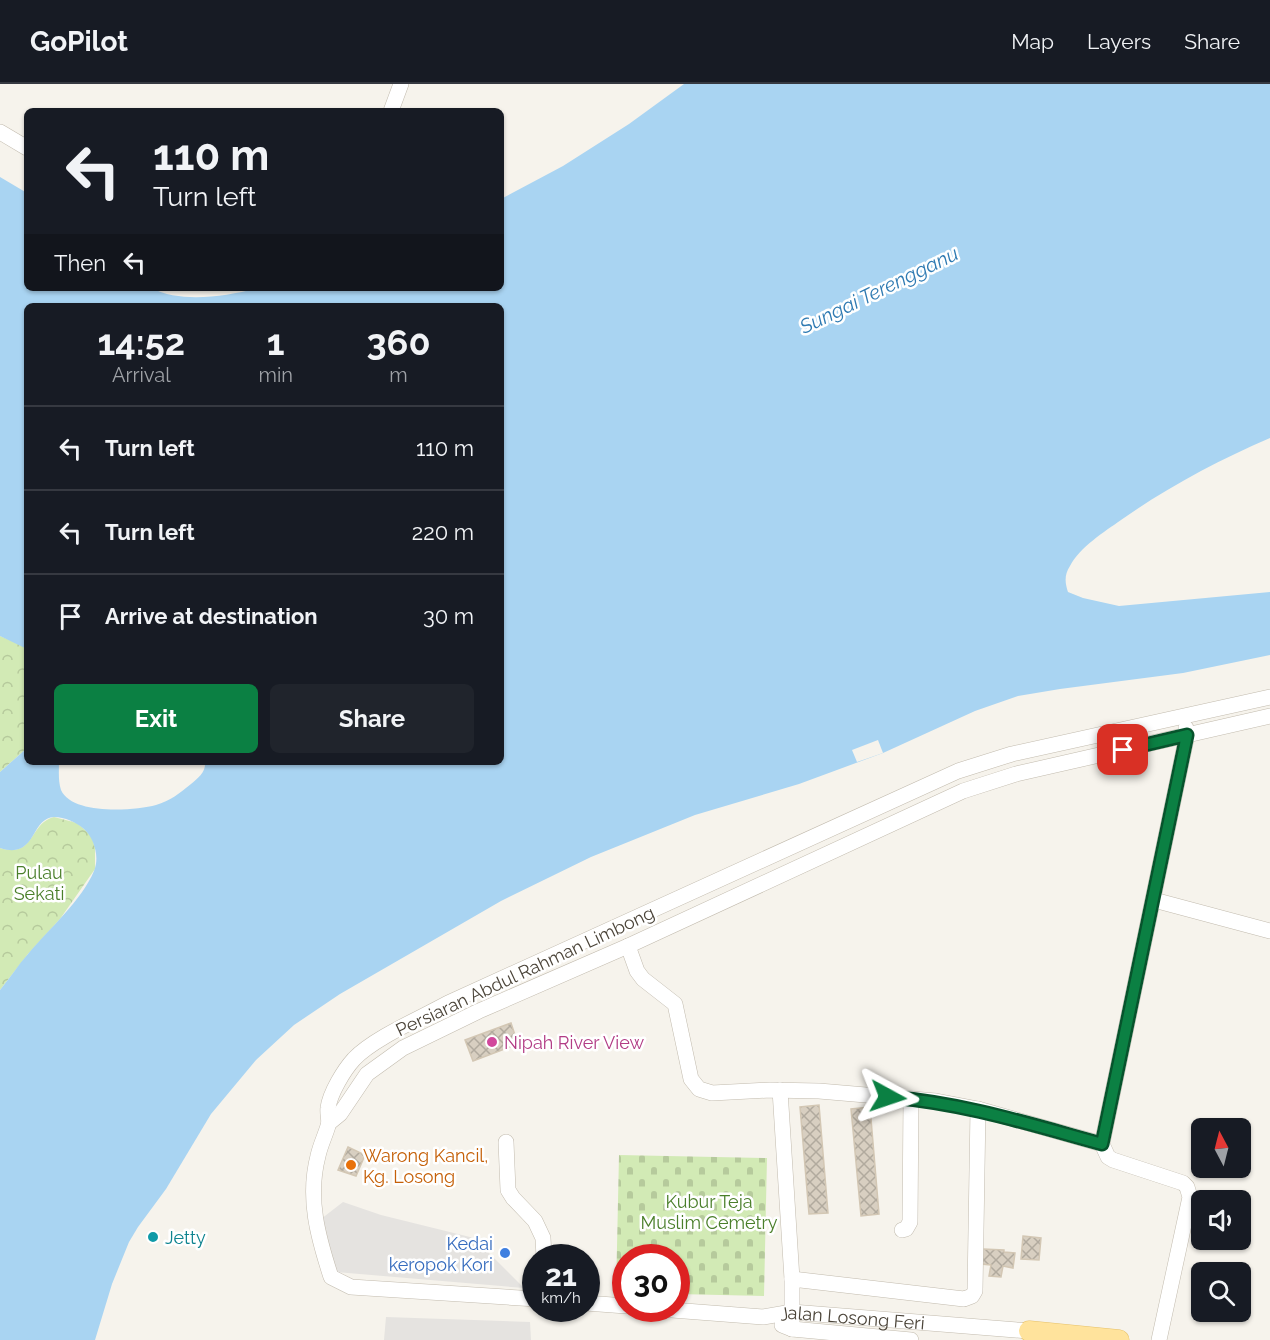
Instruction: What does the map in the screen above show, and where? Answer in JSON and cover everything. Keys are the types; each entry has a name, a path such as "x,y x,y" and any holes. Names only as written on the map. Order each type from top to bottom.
{"main road":[{"name":"Jalan Losong Feri","path":"1027,1337 1119,1340"}],"street":[{"path":"392,108 401,84"},
{"path":"0,132 24,146"},
{"name":"Persiaran Abdul Rahman Limbong","path":"329,1123 328,1108 341,1076 355,1058 378,1041 448,1003 958,771 1012,754 1270,697"},
{"path":"1160,1340 1190,1197 1183,1183 1108,1157 1102,1144 1187,735 1183,716"},
{"name":"Persiaran Abdul Rahman Limbong","path":"329,1123 340,1114 367,1074 403,1048 479,1011 628,946 963,791 1016,774 1270,716"},
{"path":"1154,900 1270,931"},
{"path":"628,946 637,971 643,979 675,1004 692,1079 699,1089 712,1093 819,1091 911,1099 978,1109 1102,1144"},
{"path":"780,1090 792,1279 792,1329"},
{"path":"902,1230 906,1229 910,1222 911,1099"},
{"path":"792,1279 964,1299 972,1296 975,1291 978,1109"},
{"path":"329,1123 315,1170 313,1210 331,1277 351,1287 522,1298"},
{"path":"506,1142 508,1190 535,1221 543,1238 543,1244"},
{"name":"Jalan Losong Feri","path":"690,1311 763,1317 792,1312 1027,1337"},
{"name":"Jalan Losong Feri","path":"763,1317 792,1329 910,1340"}],"green space":[{"path":"0,636 24,646 24,751 0,772"},
{"name":"Pulau Sekati","path":"54,817 77,823 91,835 95,847 95,869 60,919 28,954 0,990 0,848 20,849 26,845 40,826"},
{"name":"Kubur Teja Muslim Cemetry","path":"619,1155 767,1158 764,1296 690,1294 690,1244 617,1244"}],"shaded area":[{"path":"343,1202 381,1215 474,1238 522,1288 336,1272 321,1219"},
{"path":"386,1317 530,1322 531,1340 384,1340"}],"water":[{"name":"Sungai Terengganu","path":"684,84 1270,84 1270,438 1193,475 1157,496 1093,540 1080,552 1068,569 1066,585 1068,592 1083,598 1119,606 1270,592 1270,655 1183,673 1018,696 975,711 883,753 799,784 695,815 591,857 501,901 340,994 294,1025 256,1060 211,1114 166,1189 129,1242 112,1284 95,1340 0,1340 0,990 24,958 82,893 94,871 96,860 95,848 88,833 74,822 58,817 46,819 27,844 21,848 12,850 0,848 0,772 24,751 24,765 59,765 61,790 67,798 77,804 104,809 133,809 156,805 170,799 199,777 205,765 504,765 504,303 24,303 24,648 0,636 0,177 24,191 24,291 158,291 177,296 205,297 246,291 504,291 504,197 563,166 629,124"}],"pier":[{"path":"878,740 883,753 857,762 852,750"}],"building":[{"name":"Nipah River View","path":"511,1023 518,1044 473,1061 465,1040"},
{"path":"819,1105 828,1213 809,1214 800,1107"},
{"path":"870,1107 879,1214 861,1216 851,1109"},
{"name":"Warong Kancil, Kg. Losong","path":"348,1147 365,1155 356,1176 338,1170"},
{"path":"1023,1236 1041,1238 1039,1260 1021,1259"},
{"path":"983,1249 1015,1253 1013,1268 1003,1266 1001,1277 989,1276 991,1265 981,1264"}],"place":[{"name":"Nipah River View","path":"492,1042"},
{"name":"Warong Kancil, Kg. Losong","path":"351,1165"},
{"name":"Jetty","path":"153,1237"},
{"name":"Kedai keropok Kori","path":"505,1253"}],"route":[{"path":"888,1097 936,1101 978,1109 1102,1144 1187,735 1123,750"}]}
